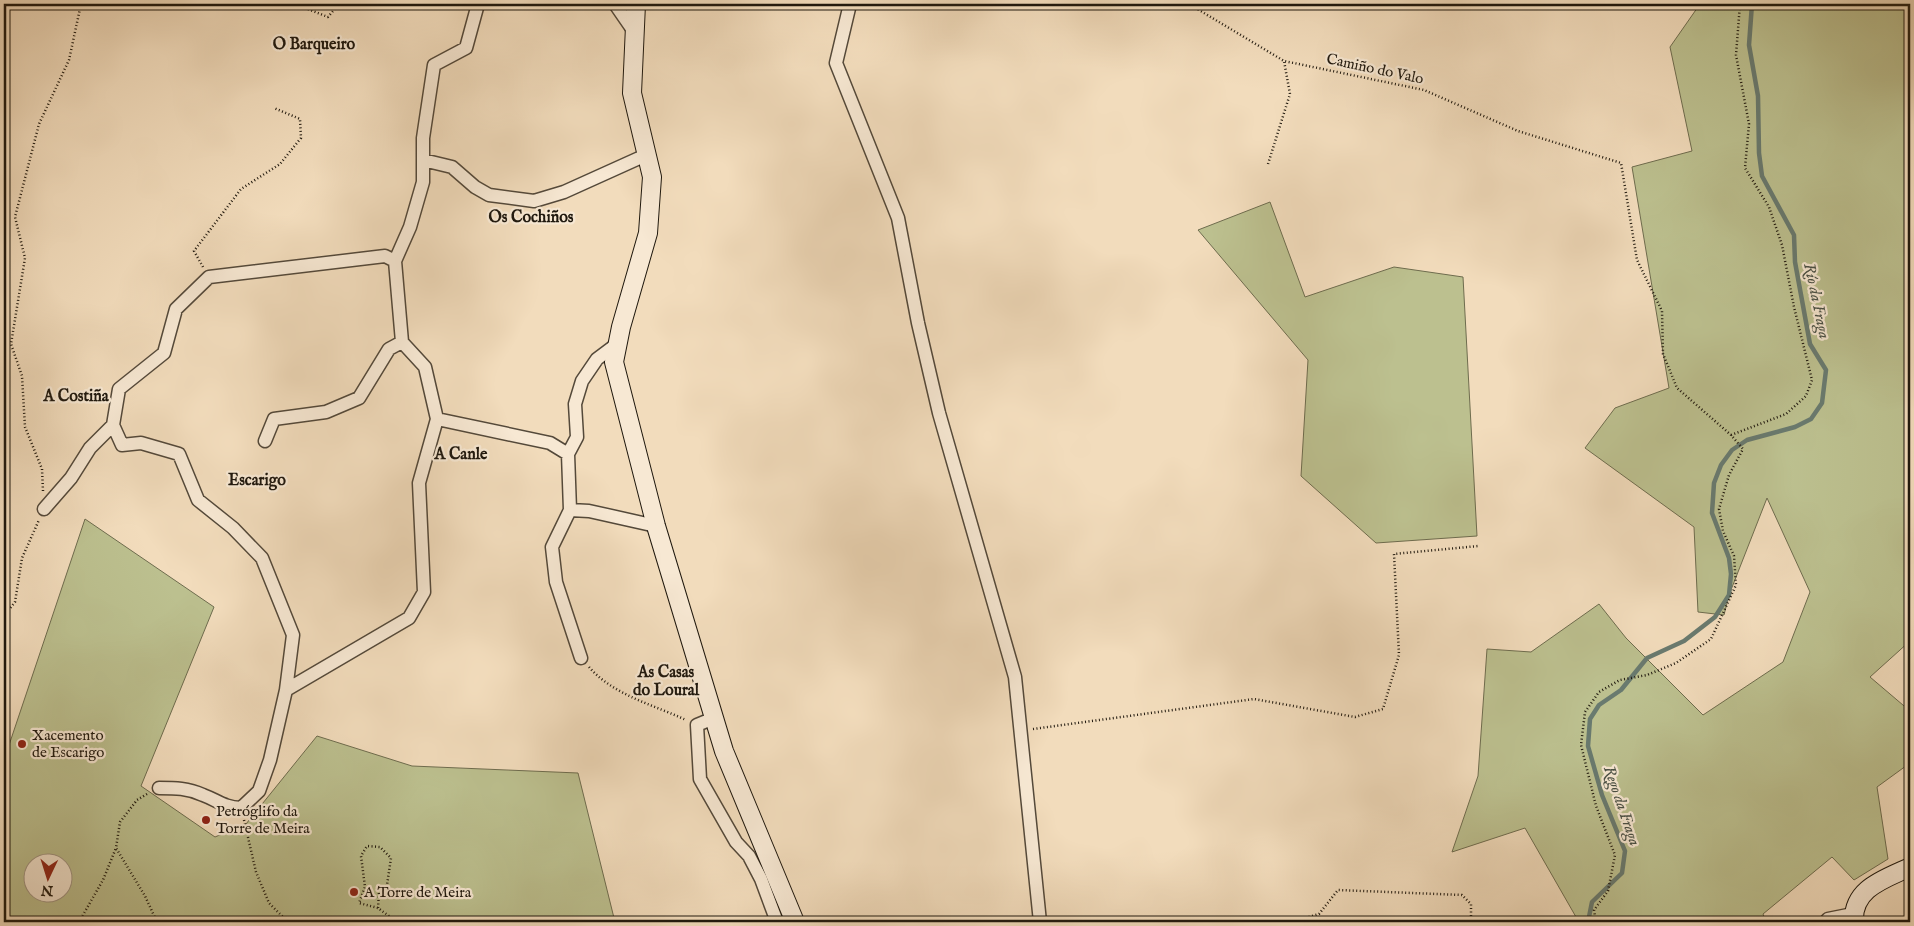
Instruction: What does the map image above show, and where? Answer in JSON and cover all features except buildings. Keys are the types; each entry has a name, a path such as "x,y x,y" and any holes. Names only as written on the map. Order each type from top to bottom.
{"street":[{"path":"286,690 408,618 424,592 419,483 437,419 425,367 402,342 394,261 410,226 423,182 423,138 434,65 466,48 478,4"},
{"path":"615,4 635,33"},
{"path":"636,4 632,93 652,177 648,233 617,344 614,362 656,526 724,751 795,922"},
{"path":"850,4 836,62 898,218 918,323 939,413 1014,677 1040,922"},
{"path":"423,160 452,167 475,187 488,194 534,201 564,192 646,155"},
{"path":"44,509 71,478 90,448 113,425 120,389 164,352 176,309 209,277 385,256 394,261"},
{"path":"265,441 274,420 326,412 359,398 389,349 402,342"},
{"path":"582,658 556,582 552,547 570,510 568,454 576,437 575,404 582,381 596,359 617,344"},
{"path":"437,419 550,443 568,454"},
{"path":"113,425 122,445 141,443 179,454 198,500 233,528 262,558 293,635 286,690 270,760 259,791 241,808 226,808 204,795 182,788 159,788"},
{"path":"570,510 589,511 656,526"},
{"path":"714,718 697,725 700,779 736,842 749,856 761,879 777,922"},
{"path":"1825,922 1828,919 1854,918 1865,889 1910,867"}],"path":[{"path":"4,616 15,602 22,558 44,509 42,469 25,427 22,376 11,344 25,258 15,218 40,124 69,60 81,4"},
{"path":"295,4 328,17 339,4"},
{"name":"Camiño do Valo","path":"1189,4 1284,62 1424,90 1518,131 1621,163 1637,260 1662,311 1663,354 1673,380 1677,388 1731,435"},
{"path":"1596,922 1594,910 1608,891 1616,855 1596,806 1581,745 1585,712 1600,692 1627,678 1637,677 1676,663 1712,639 1736,586 1734,556 1723,531 1719,509 1729,475 1743,449 1731,435 1786,414 1806,396 1812,380 1794,307 1782,245 1769,207 1745,168 1749,124 1736,55 1740,4"},
{"path":"1268,164 1290,94 1284,62"},
{"path":"209,277 194,251 241,189 280,164 300,138 300,119 274,108"},
{"path":"1020,730 1254,699 1355,717 1383,709 1398,655 1394,554 1478,546"},
{"path":"582,658 597,676 628,694 697,725"},
{"path":"79,922 103,880 116,848 120,822 137,800 159,788"},
{"path":"241,808 256,872 269,903 288,922"},
{"path":"378,908 379,892 387,885 391,858 380,847 368,846 361,856 365,887 359,903 378,908 397,922"},
{"path":"116,848 145,896 157,922"},
{"path":"1292,922 1319,914 1338,890 1462,895 1470,904 1471,922"}],"green space":[{"path":"1700,4 1910,4 1910,641 1870,677 1910,711 1910,763 1877,787 1888,859 1854,880 1832,857 1763,914 1766,922 1576,922 1576,917 1525,828 1452,852 1478,776 1487,649 1531,652 1599,604 1626,638 1703,715 1783,662 1810,592 1767,498 1729,595 1724,615 1698,612 1694,527 1585,448 1615,408 1669,388 1632,167 1692,151 1670,47"},
{"path":"1270,202 1305,297 1394,267 1463,277 1477,536 1376,543 1301,476 1308,360 1198,230"},
{"path":"85,519 214,607 141,786 215,837 246,824 317,736 412,766 578,773 615,922 4,922 4,760"}],"waterway":[{"name":"Río da Fraga","path":"1588,922 1592,902 1622,873 1625,851 1602,795 1588,746 1590,719 1599,705 1621,690 1647,658 1684,641 1715,617 1729,595 1731,574 1729,558 1712,513 1714,483 1721,465 1732,450 1747,440 1795,427 1811,419 1822,403 1826,370 1810,344 1795,262 1794,235 1762,176 1759,153 1758,96 1749,45 1752,4"}],"place":[{"name":"Xacemento de Escarigo","path":"22,744"},
{"name":"Petróglifo da Torre de Meira","path":"206,820"},
{"name":"A Torre de Meira","path":"354,892"}],"district":[{"name":"O Barqueiro","path":"314,45"},
{"name":"Os Cochiños","path":"531,218"},
{"name":"A Costiña","path":"76,397"},
{"name":"A Canle","path":"461,455"},
{"name":"Escarigo","path":"257,481"},
{"name":"As Casas do Loural","path":"666,682"}],"water label":[{"name":"Rego da Fraga","path":"1621,806"}]}
